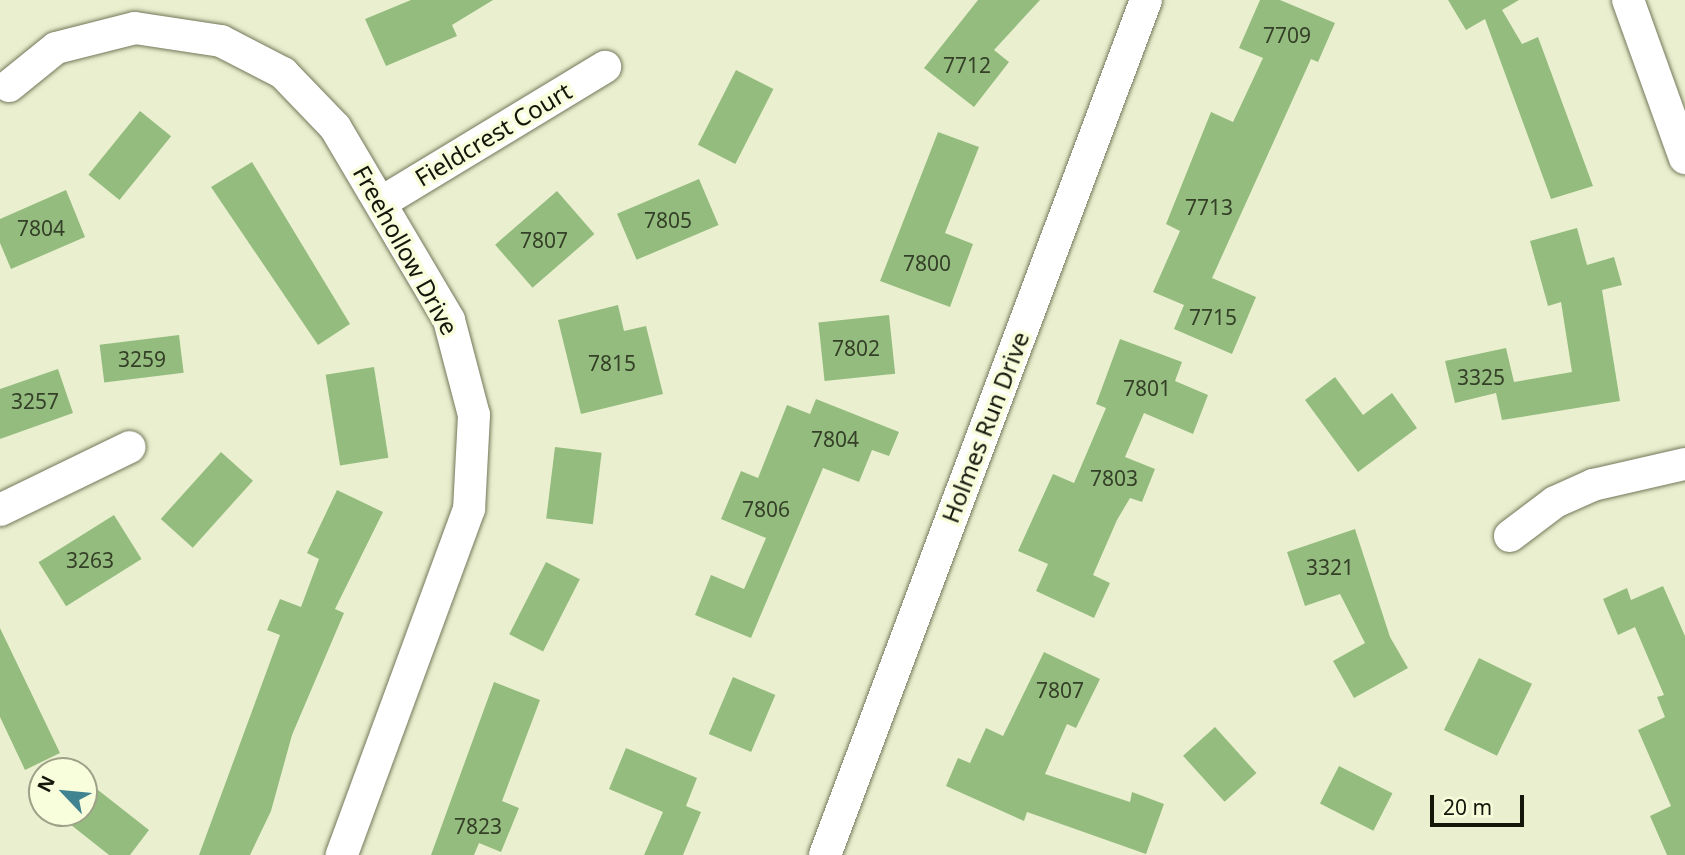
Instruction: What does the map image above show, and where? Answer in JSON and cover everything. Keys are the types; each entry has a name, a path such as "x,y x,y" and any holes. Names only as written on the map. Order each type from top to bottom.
{"street":[{"name":"Holmes Run Drive","path":"836,852 1146,0"},
{"path":"1628,0 1685,158"},
{"name":"Freehollow Drive","path":"9,86 56,48 89,35 157,29 221,41 283,73 305,92 382,202 449,320 464,364 474,415 474,477 444,586 342,855"},
{"name":"Fieldcrest Court","path":"382,202 606,67"},
{"path":"0,510 130,447"},
{"path":"1510,536 1555,502 1593,485 1685,464"}],"building":[{"path":"411,0 493,0 452,25 457,36 386,66 365,19"},
{"path":"978,0 1040,0 994,50 1009,62 974,107 924,68"},
{"path":"1260,0 1280,0 1335,23 1318,62 1311,59 1212,278 1256,297 1232,354 1174,329 1184,305 1153,292 1180,231 1166,224 1211,112 1233,122 1263,58 1239,48"},
{"path":"1448,0 1519,0 1502,10 1522,44 1538,37 1593,186 1551,199 1485,19 1466,30"},
{"path":"736,70 773,89 735,164 698,145"},
{"path":"140,111 171,136 119,200 88,175"},
{"path":"938,132 979,147 945,233 973,244 950,307 880,281"},
{"path":"252,162 350,324 318,345 211,187"},
{"path":"699,179 719,225 637,260 617,214"},
{"path":"66,190 85,237 11,269 0,243 0,219"},
{"path":"557,191 594,234 533,288 495,245"},
{"path":"1577,228 1587,265 1614,257 1622,285 1602,290 1620,401 1502,420 1496,393 1455,403 1445,361 1506,348 1514,382 1572,372 1561,302 1548,306 1530,241"},
{"path":"618,305 624,331 646,326 663,394 581,414 558,320"},
{"path":"889,315 895,374 825,381 818,322"},
{"path":"179,335 184,373 104,382 100,345"},
{"path":"1120,339 1182,362 1175,381 1208,395 1193,434 1144,413 1125,457 1155,469 1142,502 1130,498 1117,520 1093,575 1110,583 1094,618 1036,591 1048,564 1018,551 1053,474 1074,483 1106,408 1096,404"},
{"path":"374,367 388,458 340,466 326,375"},
{"path":"58,369 73,413 0,439 0,389"},
{"path":"1335,377 1363,415 1392,393 1417,428 1358,472 1305,400"},
{"path":"816,399 899,432 889,456 872,450 859,482 823,468 751,638 695,615 711,575 744,589 766,538 721,519 741,471 758,478 787,405 810,414"},
{"path":"555,447 602,453 593,524 546,518"},
{"path":"221,452 253,481 193,548 161,519"},
{"path":"337,490 383,512 335,609 344,613 292,735 271,811 250,855 199,855 280,635 267,630 280,599 301,607 319,559 307,553"},
{"path":"114,515 142,559 66,606 39,562"},
{"path":"1355,529 1390,637 1408,668 1354,698 1333,661 1365,643 1340,594 1305,606 1287,552"},
{"path":"546,562 580,579 543,651 509,634"},
{"path":"1663,586 1685,636 1685,855 1667,855 1650,816 1671,806 1638,730 1665,717 1657,697 1664,695 1635,627 1618,635 1603,599 1627,588 1631,600"},
{"path":"0,628 60,753 52,757 28,757 28,769 25,770 0,717"},
{"path":"1044,652 1100,679 1076,728 1067,724 1045,774 1130,802 1132,792 1164,804 1146,854 1027,812 1024,821 946,786 958,758 970,763 986,728 1003,736"},
{"path":"1479,658 1532,684 1497,756 1444,730"},
{"path":"733,677 775,695 751,752 709,734"},
{"path":"494,682 540,700 502,801 519,808 501,852 479,843 474,855 431,855"},
{"path":"1215,727 1256,773 1225,802 1183,756"},
{"path":"626,748 697,778 686,806 701,812 683,855 644,855 663,812 609,789"},
{"path":"1339,766 1392,793 1373,831 1320,803"},
{"path":"98,790 149,830 130,855 109,855 74,827 98,827"}]}
